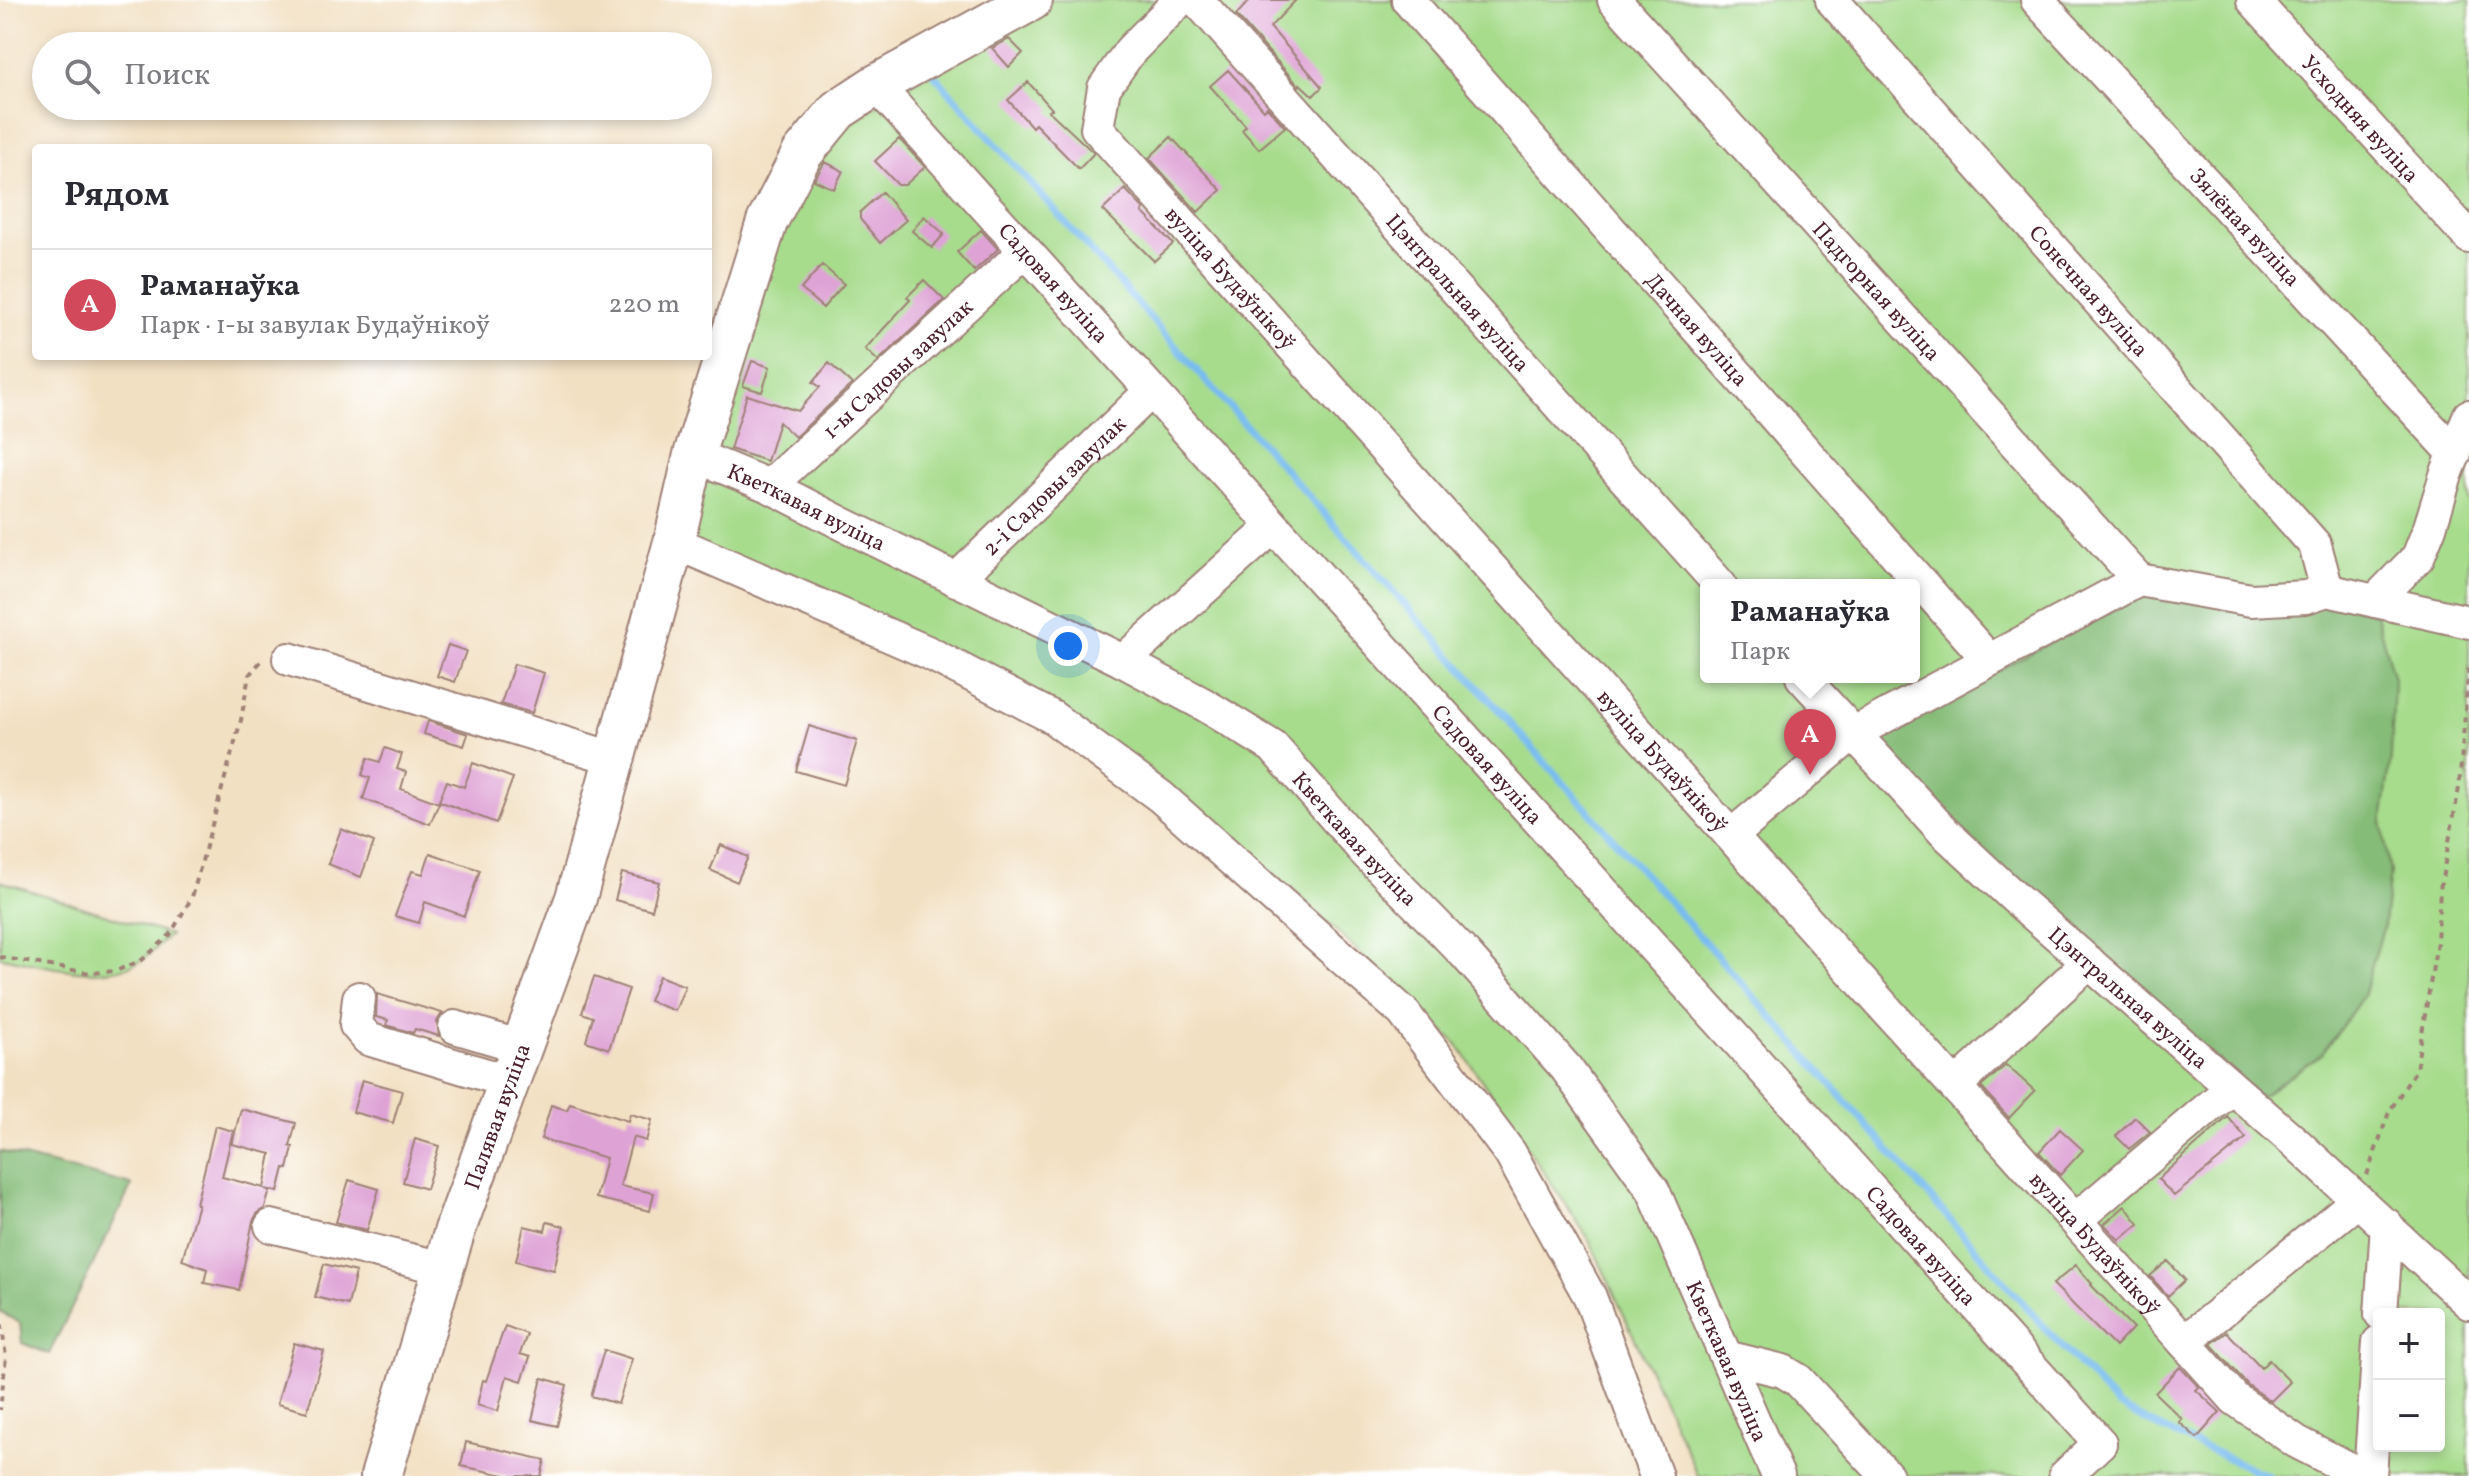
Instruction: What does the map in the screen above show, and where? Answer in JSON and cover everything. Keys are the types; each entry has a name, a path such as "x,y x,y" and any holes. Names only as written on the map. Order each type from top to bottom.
{"main road":[{"name":"Палявая вуліца","path":"381,1476 455,1230 576,898 674,542 694,455 767,222 802,154 838,110 876,85 1032,0"}],"street":[{"name":"вуліца Будаўнікоў","path":"1180,0 1130,51 1104,88 1097,128 2235,1399 2297,1442 2363,1476"},
{"name":"Цэнтральная вуліца","path":"1197,0 1715,579"},
{"name":"Дачная вуліца","path":"1408,0 1918,579"},
{"name":"Падгорная вуліца","path":"1614,0 2139,580"},
{"name":"Сонечная вуліца","path":"1832,0 2315,545 2327,590"},
{"name":"Зялёная вуліца","path":"2037,0 2455,454"},
{"name":"Усходняя вуліца","path":"2253,0 2469,237"},
{"name":"Садовая вуліца","path":"876,85 2100,1443"},
{"name":"1-ы Садовы завулак","path":"769,486 1025,251"},
{"name":"2-і Садовы завулак","path":"956,580 1151,391"},
{"path":"2375,601 2418,557 2469,416"},
{"name":"Кветкавая вуліца","path":"694,455 769,486 1123,661 1205,705 1273,747 1366,853 1465,954 1566,1068 1653,1190 1778,1476"},
{"path":"1123,661 1273,527"},
{"path":"674,542 927,652 1052,717 1161,797 1403,1012 1510,1153 1590,1297 1656,1476"},
{"path":"1731,836 1852,734 2139,580 2251,600 2306,597 2327,590 2469,622"},
{"name":"Дачная вуліца","path":"1920,582 1988,659"},
{"path":"289,659 616,759"},
{"name":"Цэнтральная вуліца","path":"1807,683 1944,832 2387,1225 2469,1303"},
{"path":"1955,1086 2089,962"},
{"path":"359,998 356,1025 368,1039 516,1064"},
{"path":"455,1027 516,1064"},
{"path":"2075,1220 2232,1088"},
{"path":"2184,1342 2358,1200"},
{"path":"2381,1308 2387,1225"},
{"path":"271,1226 443,1268"},
{"path":"1726,1357 1783,1371 1798,1380 1887,1476"},
{"path":"2370,1476 2376,1380"},
{"path":"2065,1476 2100,1443"},
{"path":"2098,1476 2100,1443"}],"path":[{"path":"0,957 90,973 116,971 142,960 170,935 192,897 241,720 249,675 265,656 289,659"},
{"path":"2358,1200 2389,1112 2416,1070 2437,942 2440,889 2459,788 2469,664"},
{"path":"0,1312 6,1357 0,1410"}],"green space":[{"path":"1040,0 2469,0 2469,1476 1698,1476 1589,1239 1457,1044 1221,827 1082,723 674,542 802,154"},
{"path":"2143,594 2331,602 2376,614 2394,679 2391,758 2382,821 2390,872 2384,925 2363,996 2322,1054 2260,1097 1987,861 1873,742 2017,660"},
{"path":"0,881 170,935 142,960 109,971 53,968 0,957"},
{"path":"0,1151 132,1185 49,1354 22,1343 20,1323 0,1312"}],"building":[{"path":"1250,0 1296,0 1270,27 1322,87 1313,96 1299,86 1236,15"},
{"path":"1009,39 1023,53 1009,67 992,48"},
{"path":"1228,70 1264,110 1267,107 1285,127 1259,149 1242,130 1246,126 1210,86"},
{"path":"1028,82 1052,109 1049,111 1094,153 1079,169 1035,124 1032,127 1008,100"},
{"path":"1171,137 1221,190 1198,212 1149,158"},
{"path":"899,139 925,167 905,185 898,185 875,161"},
{"path":"825,162 843,171 834,189 814,180"},
{"path":"1125,189 1173,244 1154,261 1103,210"},
{"path":"882,192 906,220 880,243 860,219 860,212"},
{"path":"924,216 944,234 932,248 912,231"},
{"path":"981,230 998,249 974,271 957,252"},
{"path":"822,265 844,284 823,308 801,289"},
{"path":"924,280 944,300 878,361 865,349"},
{"path":"752,361 770,367 762,392 743,386"},
{"path":"829,363 852,384 795,437 779,422 767,461 730,449 747,395 798,411 820,387 813,382"},
{"path":"448,645 466,651 455,682 437,676"},
{"path":"514,664 544,673 532,713 501,704"},
{"path":"428,721 468,734 464,746 424,734"},
{"path":"809,726 857,741 844,785 796,771"},
{"path":"385,748 402,754 397,769 406,772 401,789 439,803 430,824 363,799 370,778 362,775 368,758 380,762"},
{"path":"473,763 513,778 496,823 439,801 447,781 464,787"},
{"path":"341,829 374,842 361,877 328,864"},
{"path":"721,845 748,857 737,882 710,870"},
{"path":"430,853 480,870 464,916 425,902 419,923 395,916 412,871 423,874"},
{"path":"622,873 659,882 652,910 615,900"},
{"path":"659,976 685,986 675,1011 649,1001"},
{"path":"594,977 629,989 609,1049 586,1041 593,1017 582,1013"},
{"path":"377,994 442,1013 437,1022 439,1036 386,1025 388,1020 376,1017"},
{"path":"2006,1065 2035,1091 2009,1118 1981,1087"},
{"path":"362,1080 402,1091 393,1123 353,1112"},
{"path":"570,1103 628,1121 630,1114 652,1120 646,1141 633,1137 620,1186 654,1193 650,1211 596,1198 606,1158 541,1139 551,1105 567,1110"},
{"path":"241,1109 296,1123 288,1169 284,1168 278,1192 270,1190 265,1208 253,1221 239,1290 204,1283 207,1269 182,1260 215,1126 233,1131 222,1177 264,1188 271,1154 232,1144"},
{"path":"2135,1117 2150,1132 2129,1149 2116,1136"},
{"path":"2228,1117 2246,1138 2174,1196 2158,1179"},
{"path":"2060,1129 2083,1150 2060,1175 2039,1152"},
{"path":"415,1139 439,1146 426,1189 403,1182"},
{"path":"349,1180 379,1189 367,1230 336,1222"},
{"path":"2125,1206 2139,1224 2119,1240 2104,1224"},
{"path":"547,1222 564,1226 554,1270 516,1261 524,1226 545,1231"},
{"path":"2168,1261 2185,1280 2168,1296 2150,1276"},
{"path":"324,1264 356,1272 348,1305 315,1297"},
{"path":"2076,1265 2133,1328 2115,1347 2053,1284"},
{"path":"505,1326 527,1334 520,1354 530,1357 522,1381 507,1376 498,1411 477,1405 483,1380 486,1381"},
{"path":"2227,1332 2261,1368 2269,1360 2290,1382 2271,1401 2248,1385 2211,1344"},
{"path":"294,1343 324,1351 307,1412 277,1404"},
{"path":"604,1350 632,1359 618,1404 591,1396"},
{"path":"2180,1367 2199,1387 2196,1390 2220,1412 2197,1438 2155,1393"},
{"path":"542,1378 567,1385 557,1426 532,1420"},
{"path":"466,1442 545,1460 541,1476 509,1476 461,1466"}],"waterway":[{"path":"930,70 2045,1328 2117,1405 2268,1476"}],"place":[{"name":"Раманаўка","path":"1810,775"}]}
